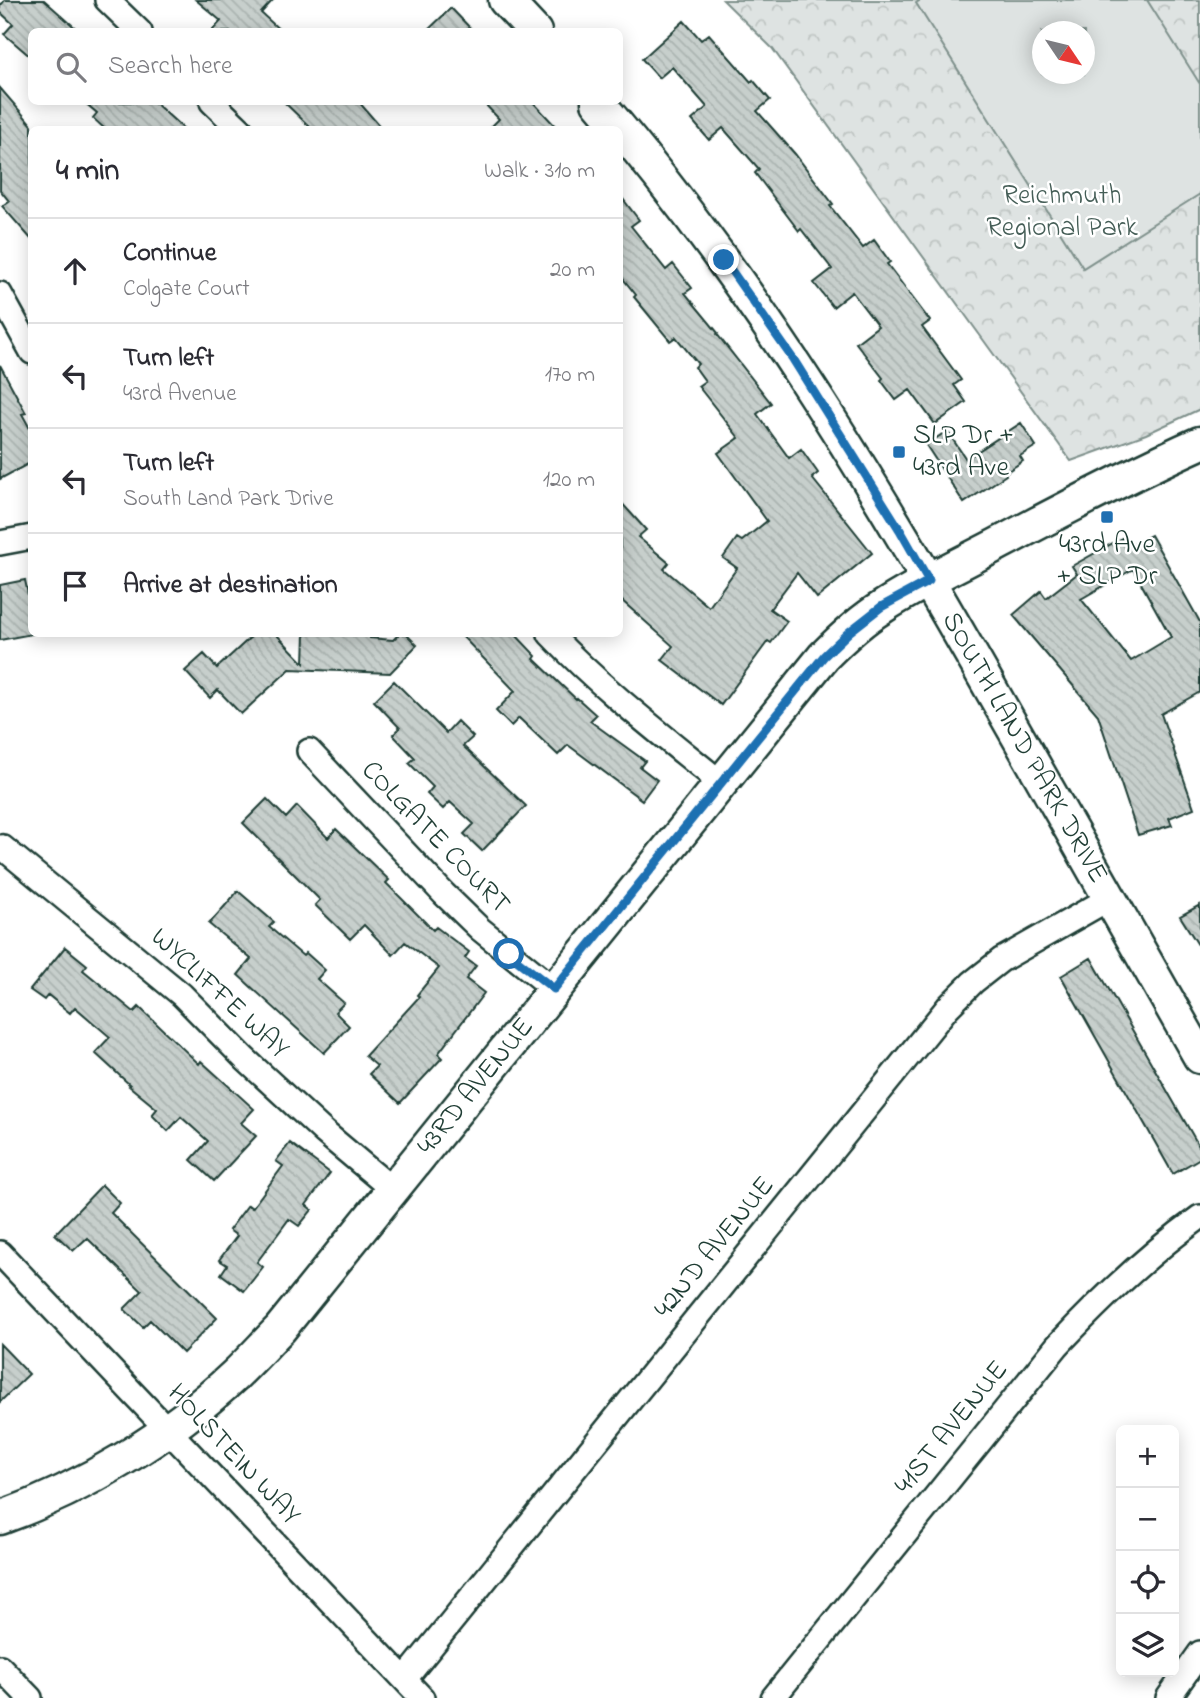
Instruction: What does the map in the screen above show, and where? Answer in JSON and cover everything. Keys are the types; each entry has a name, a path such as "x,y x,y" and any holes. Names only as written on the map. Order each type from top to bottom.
{"street":[{"path":"107,0 136,28"},
{"path":"505,0 531,28"},
{"path":"215,105 237,126"},
{"name":"SOUTH LAND PARK DRIVE","path":"601,105 619,126"},
{"name":"SOUTH LAND PARK DRIVE","path":"623,131 724,260 800,371 929,581 1200,1057"},
{"path":"0,294 28,345"},
{"name":"43RD AVENUE","path":"0,1518 68,1489 111,1466 167,1429 234,1376 280,1328 824,656 849,632 881,607 929,581 1074,504 1200,443"},
{"path":"0,543 28,538"},
{"path":"553,637 574,660 721,783"},
{"name":"COLGATE COURT","path":"309,751 480,929 554,989"},
{"name":"WYCLIFFE WAY","path":"0,848 156,972 324,1132 393,1190"},
{"name":"42ND AVENUE","path":"405,1679 948,1007 973,982 1001,960 1110,898"},
{"name":"41ST AVENUE","path":"773,1698 1056,1346 1139,1264 1200,1217"},
{"name":"HOLSTEIN WAY","path":"0,1253 422,1698"},
{"path":"1168,1698 1200,1653"},
{"path":"0,1667 30,1698"}],"green space":[{"name":"Reichmuth Regional Park","path":"723,0 1200,0 1200,409 1146,434 1071,461 772,48"},
{"path":"921,0 1147,0 1200,84 1200,194 1083,268 916,3"}],"building":[{"path":"5,0 44,0 76,28 28,28 28,55 4,34 13,24 0,12 0,6"},
{"path":"196,0 273,0 261,13 278,28 215,28 221,21"},
{"path":"451,8 470,28 430,28"},
{"path":"684,21 701,40 709,34 770,100 757,111 795,154 833,204 830,206 863,248 874,240 890,262 887,264 930,321 922,327 961,380 954,385 966,402 935,424 910,390 896,400 856,343 878,326 852,292 833,307 814,283 832,269 755,173 759,169 723,128 709,140 692,120 707,107 672,67 659,78 642,59"},
{"path":"0,88 32,125 28,126 28,235 2,206 9,201 0,190"},
{"path":"88,105 157,105 181,126 102,126 93,118 97,113"},
{"path":"287,105 362,105 380,126 309,126"},
{"path":"486,105 536,105 555,126 492,126 499,119"},
{"path":"623,199 639,220 631,226 666,270 673,264 692,288 685,293 771,403 757,414 789,458 801,449 818,473 812,478 872,553 817,598 797,573 770,609 787,621 771,643 768,641 721,705 662,660 673,646 623,602 623,504 646,530 638,537 669,563 664,569 709,607 737,568 723,558 737,538 742,541 767,521 718,453 739,438 698,386 705,381 695,367 698,364 676,337 670,341 634,297 636,295 623,279"},
{"path":"0,365 26,413 22,414 28,425 28,464 0,479"},
{"path":"1021,423 1036,446 1020,456 1023,461 1005,473 1006,475 964,503 926,445 947,431 966,459"},
{"path":"1151,535 1200,622 1200,692 1161,714 1194,808 1169,818 1172,825 1138,835 1098,715 1013,615 1041,591 1046,598 1077,574 1072,566 1122,538 1127,548","holes":["1133,569 1171,637 1131,661 1081,599"]},
{"path":"25,580 28,594 28,635 0,640 0,585"},
{"path":"251,637 279,637 304,663 305,637 370,637 393,640 396,637 409,637 417,645 390,673 290,669 241,714 218,690 210,698 185,671 204,654 217,668"},
{"path":"463,637 518,637 536,656 534,659 596,715 590,721 645,761 640,767 657,780 642,800 568,745 558,755 519,718 511,726 496,711 515,691"},
{"path":"394,681 446,733 457,721 473,737 463,746 526,806 482,851 464,834 474,824 450,802 443,809 427,794 433,787 409,763 415,758 393,735 400,728 374,701"},
{"path":"267,799 286,818 297,806 328,838 336,829 389,880 386,883 433,930 436,927 469,952 465,958 476,966 466,979 484,993 438,1054 442,1058 400,1103 369,1074 377,1066 365,1056 419,997 417,995 439,968 405,942 393,955 364,925 350,939 315,905 320,900 243,823"},
{"path":"238,891 274,922 269,927 303,956 306,953 325,970 317,979 344,1003 335,1012 349,1026 324,1053 238,975 251,959 209,924"},
{"path":"1200,905 1200,948 1180,916"},
{"path":"65,947 87,965 83,970 134,1012 139,1007 199,1064 201,1061 254,1109 241,1123 256,1136 214,1181 191,1160 208,1141 181,1117 168,1131 152,1115 157,1109 95,1053 110,1037 75,1007 70,1013 48,995 44,1000 30,990"},
{"path":"1091,958 1200,1148 1200,1158 1173,1174 1061,976"},
{"path":"290,1143 330,1173 306,1205 312,1210 299,1226 289,1219 257,1262 263,1267 244,1291 221,1274 227,1265 219,1260 237,1236 229,1230 248,1205 252,1208 283,1166 276,1161"},
{"path":"102,1185 120,1203 111,1213 217,1318 183,1353 150,1320 143,1327 124,1309 142,1291 87,1238 73,1251 55,1234"},
{"path":"0,1344 29,1374 0,1402"}],"place":[{"name":"SLP Dr + 43rd Ave","path":"899,452"},
{"name":"43rd Ave + SLP Dr","path":"1107,517"}],"route":[{"path":"509,954 554,989 824,656 881,607 929,581 793,359 724,260"}]}
